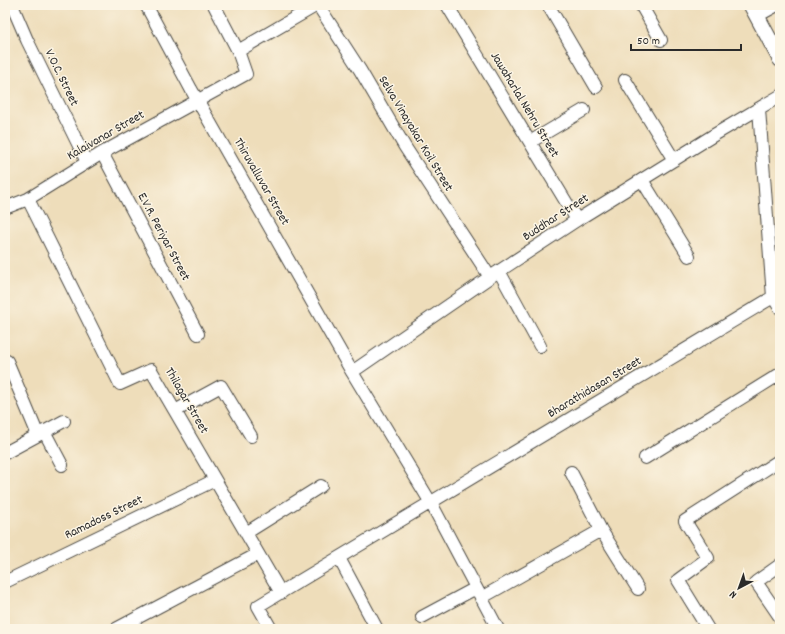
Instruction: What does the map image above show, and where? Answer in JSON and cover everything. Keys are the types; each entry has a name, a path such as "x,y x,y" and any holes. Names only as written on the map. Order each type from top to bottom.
{"street":[{"name":"V.O.C. Street","path":"12,5 27,40 87,162"},
{"name":"Thiruvalluvar Street","path":"146,5 352,372 431,503 498,629"},
{"path":"214,5 238,51 318,5"},
{"name":"Selva Vinayakar Koil Street","path":"318,5 360,70 405,147 495,274 540,346"},
{"name":"Jawaharlal Nehru Street","path":"447,5 577,220"},
{"path":"548,5 596,87"},
{"path":"641,5 661,40"},
{"path":"777,5 754,11 780,59"},
{"name":"Kalaivanar Street","path":"5,208 28,199 102,153 246,74 238,51"},
{"path":"625,80 674,160"},
{"name":"Buddhar Street","path":"352,372 577,220 780,96"},
{"path":"759,109 773,297 780,308"},
{"path":"530,142 584,110"},
{"name":"E.V.R. Periyar Street","path":"102,153 198,334"},
{"path":"642,180 689,256"},
{"name":"Thilagar Street","path":"28,199 120,384 151,370 281,593"},
{"name":"Bharathidasan Street","path":"271,629 258,606 773,297"},
{"path":"7,361 41,433 62,465"},
{"path":"645,458 780,374"},
{"path":"175,411 221,386 251,436"},
{"path":"5,452 64,421"},
{"path":"708,629 678,580 708,558 685,521 780,460"},
{"path":"571,472 601,530 638,589"},
{"name":"Ramadoss Street","path":"5,582 215,480"},
{"path":"246,533 321,486"},
{"path":"422,617 478,593 601,530"},
{"path":"116,629 258,554"},
{"path":"339,558 377,629"},
{"path":"780,565 756,582 780,617"}]}
